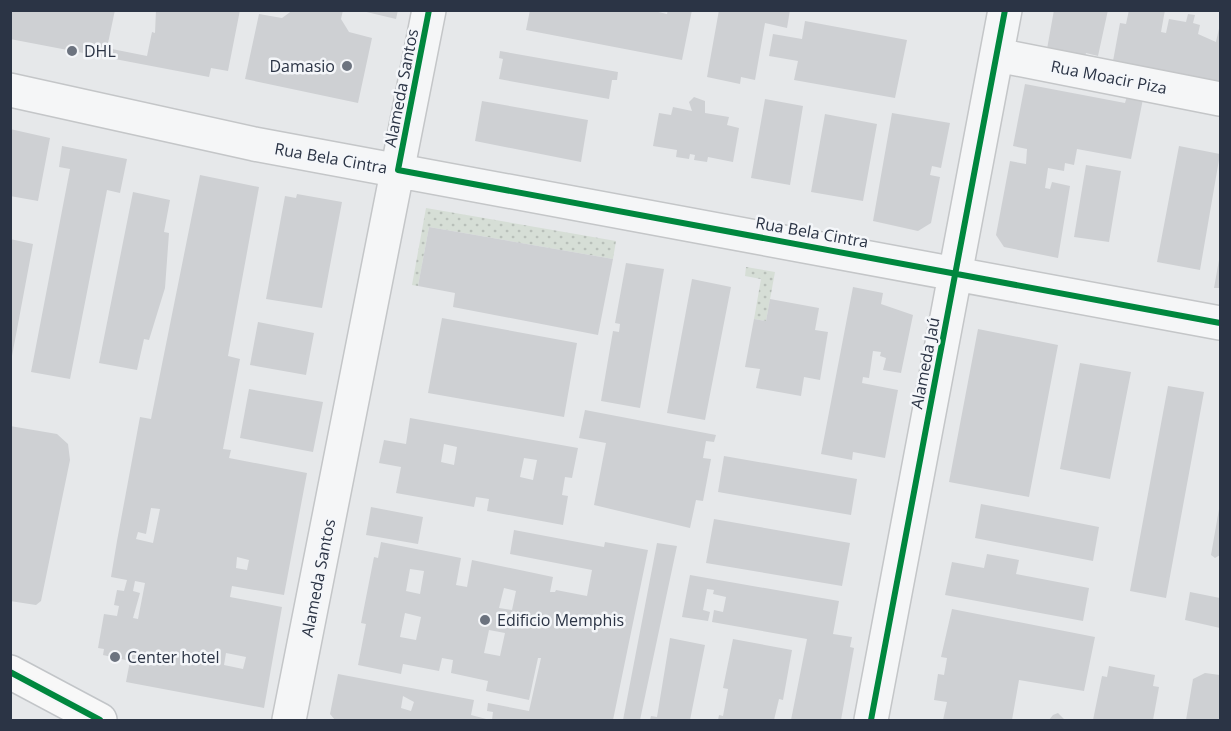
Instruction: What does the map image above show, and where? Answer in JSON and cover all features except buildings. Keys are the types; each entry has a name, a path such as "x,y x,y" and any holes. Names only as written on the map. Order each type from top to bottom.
{"main road":[{"path":"10,672 100,720"}],"street":[{"name":"Alameda Santos","path":"288,720 429,10"},
{"name":"Alameda Jaú","path":"870,720 1005,10"},
{"name":"Rua Moacir Piza","path":"997,55 1221,99"},
{"name":"Rua Bela Cintra","path":"10,90 254,144 1221,323"}],"shaded area":[{"path":"426,208 616,241 613,259 429,227 418,286 412,285"},
{"path":"746,267 775,272 766,321 754,319 761,279 745,276"}],"cycle path":[{"path":"429,10 398,170 1220,323"},
{"path":"871,720 1005,10"},
{"path":"10,672 100,720"}],"place":[{"name":"DHL","path":"72,51"},
{"name":"Damasio","path":"347,66"},
{"name":"Edificio Memphis","path":"485,620"},
{"name":"Center hotel","path":"115,657"}]}
